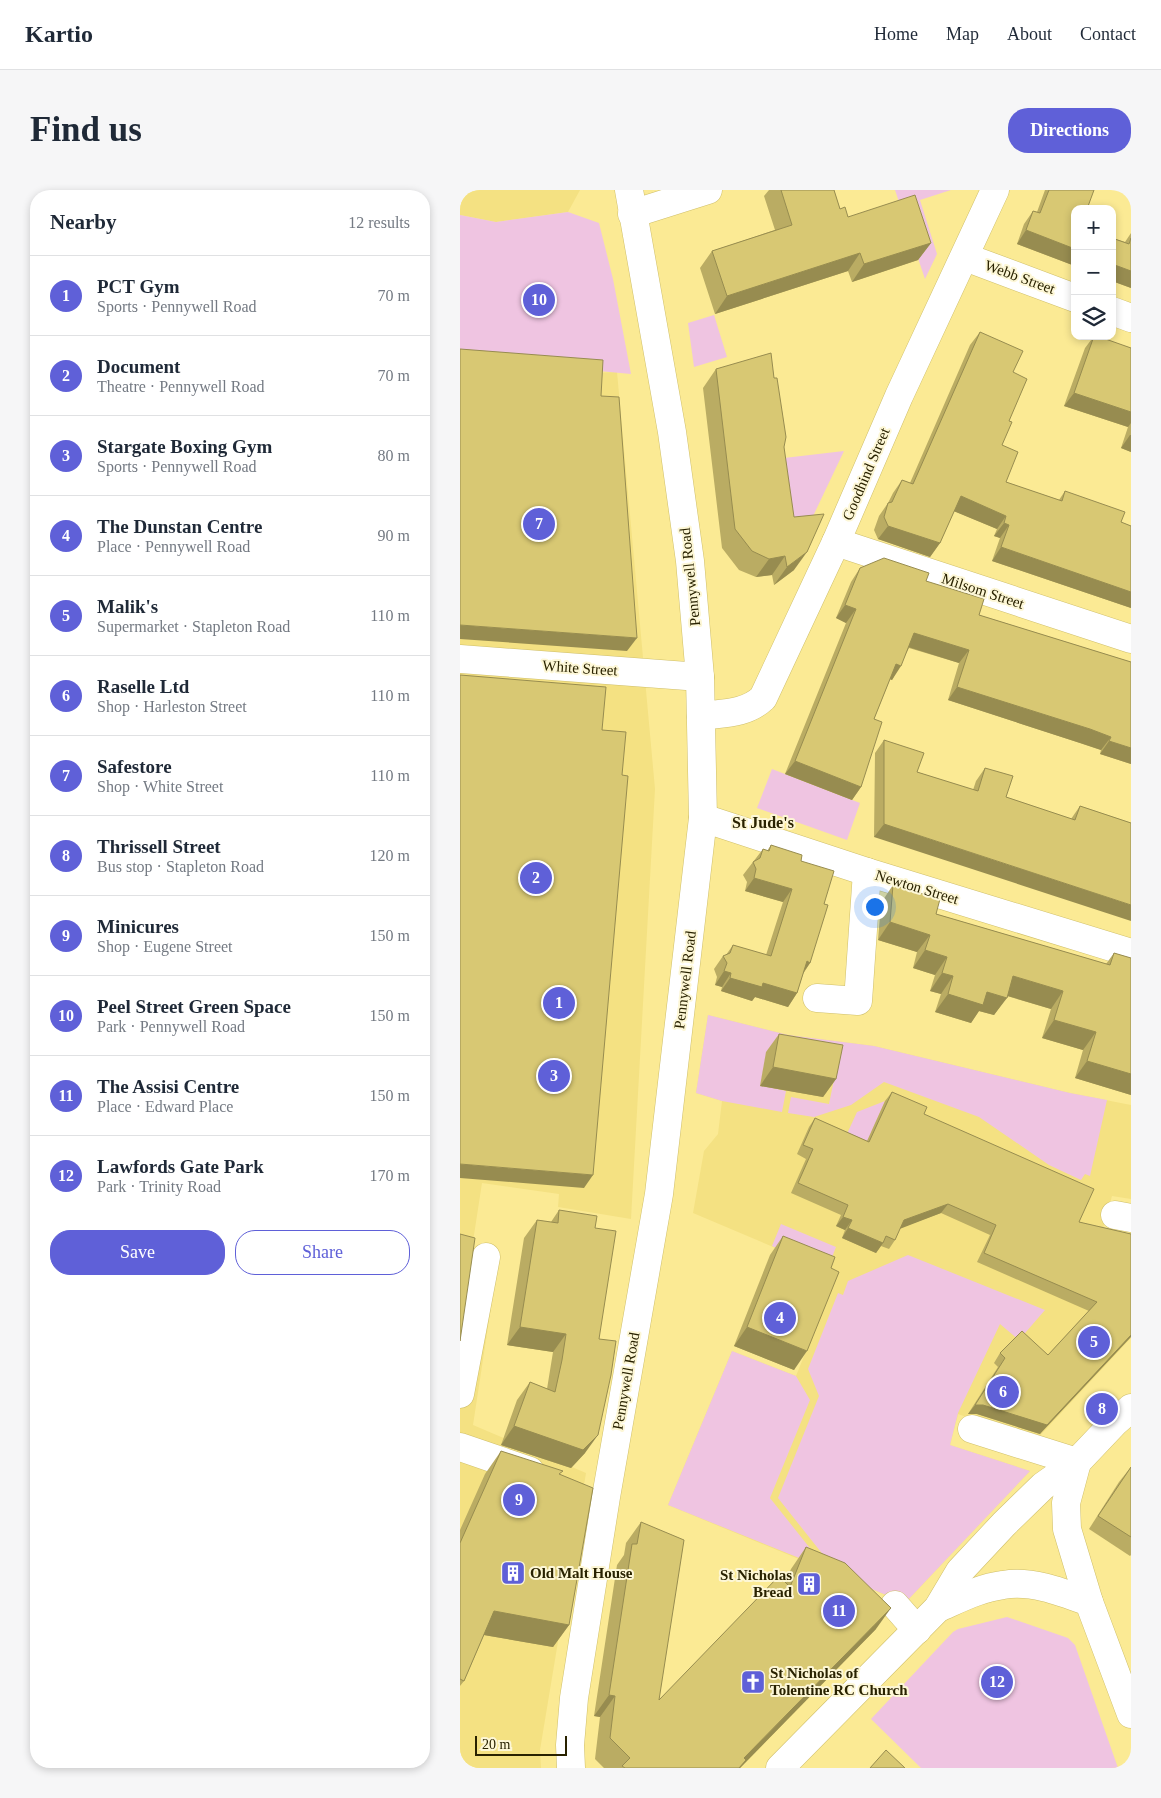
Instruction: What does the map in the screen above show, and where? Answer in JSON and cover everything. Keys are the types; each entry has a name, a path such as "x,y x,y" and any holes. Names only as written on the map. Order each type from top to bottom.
{"street":[{"path":"630,202 708,190"},
{"name":"Goodhind Street","path":"701,716 741,711 755,705 763,698 836,542 899,396 995,190"},
{"name":"Pennywell Road","path":"571,1768 570,1745 574,1698 606,1497 659,1194 703,818 700,677 690,561 672,432 630,202"},
{"name":"Webb Street","path":"965,257 1071,297"},
{"path":"1116,312 1131,318"},
{"name":"Milsom Street","path":"836,542 1131,639"},
{"name":"White Street","path":"460,659 700,677"},
{"name":"Newton Street","path":"703,818 867,872 1131,953"},
{"path":"817,998 858,1001 867,872"},
{"path":"460,1394 486,1257"},
{"path":"780,1768 918,1630 938,1608 960,1571 1004,1524 1043,1486 1077,1462 1131,1408"},
{"path":"972,1429 1077,1462"},
{"path":"460,1448 551,1478"},
{"path":"1077,1462 1066,1503 1067,1528 1089,1602 1131,1714"},
{"path":"578,1488 606,1497"},
{"path":"938,1608 976,1592 1004,1584 1025,1584 1049,1588 1089,1602"},
{"path":"894,1605 918,1630"}],"shaded area":[{"path":"460,190 580,190 568,212 496,222 460,215"},
{"path":"895,190 951,190 920,200 937,254 925,279"},
{"path":"568,212 599,223 613,279 631,374 460,358 460,215 496,222"},
{"path":"714,315 727,357 694,367 688,323"},
{"path":"460,360 594,373 617,372 655,789 631,1219 558,1207 559,1194 482,1183 472,1248 499,1255 473,1425 586,1473 540,1750 541,1768 460,1768"},
{"path":"844,451 805,533 793,534 784,458"},
{"path":"772,769 860,803 847,840 757,808"},
{"path":"708,1015 788,1035 874,1046 1070,1093 1131,1105 1131,1199 1112,1196 1100,1239 1131,1245 1131,1338 1034,1442 958,1414 950,1445 1030,1471 905,1603 668,1505 732,1351 796,1376 837,1274 693,1213 704,1151 718,1134 722,1101 696,1093"},
{"path":"708,1015 788,1035 874,1046 1070,1093 1107,1100 1090,1176 1085,1174 1081,1180 1049,1165 979,1117 884,1082 851,1105 814,1117 788,1113 791,1097 829,1104 837,1065 760,1085 786,1091 782,1112 722,1101 696,1093"},
{"path":"885,1101 866,1145 846,1136 857,1112"},
{"path":"781,1224 836,1247 827,1270 772,1246"},
{"path":"908,1255 1045,1310 1019,1340 1000,1324 958,1413 950,1445 1030,1471 905,1603 836,1574 836,1571 778,1498 819,1396 808,1369 838,1293 843,1295 848,1281"},
{"path":"732,1351 796,1376 810,1400 770,1498 821,1562 819,1566 668,1505"},
{"path":"1007,1617 1068,1638 1075,1645 1118,1768 921,1768 871,1719 953,1632 958,1629"}],"building":[{"path":"781,190 834,190 840,209 845,207 848,217 915,195 931,243 864,264 860,253 727,296 712,251 792,225"},
{"path":"1049,190 1094,190 1088,205 1071,205 1071,247 1026,230 1033,211 1040,213"},
{"path":"1131,238 1131,271 1116,265 1116,239 1129,244"},
{"path":"980,332 1023,351 1013,372 1027,379 1009,421 1012,422 1002,445 1018,452 1006,482 1062,501 1065,491 1125,512 1121,522 1131,526 1131,592 1001,547 1009,525 1004,523 1006,516 961,496 940,543 888,526 884,517 888,503 892,502 902,480 913,484"},
{"path":"1093,340 1108,340 1131,348 1131,412 1074,393"},
{"path":"460,349 603,360 601,396 619,397 637,638 460,625"},
{"path":"771,353 774,378 777,378 786,437 784,447 794,517 824,514 807,552 787,567 785,556 769,559 752,551 735,529 716,369"},
{"path":"884,558 929,573 926,581 984,599 979,615 1131,662 1131,748 1109,741 1111,737 1090,729 957,687 969,650 914,633 901,666 896,664 874,719 882,722 861,787 795,761 856,609 845,605 860,568"},
{"path":"460,675 606,687 602,730 626,732 622,775 628,776 593,1175 460,1164"},
{"path":"884,740 924,753 917,772 978,791 985,768 1013,776 1006,797 1075,820 1080,806 1131,823 1131,905 884,824"},
{"path":"771,845 802,855 801,861 834,871 824,904 828,905 810,963 807,961 797,993 763,983 762,987 730,978 731,973 724,971 727,963 723,956 730,953 733,945 771,956 792,889 754,878 756,869 753,862 760,858 763,849 769,851"},
{"path":"893,885 940,899 936,914 1110,965 1114,953 1131,958 1131,1074 1087,1061 1096,1032 1054,1020 1063,991 1013,976 1007,998 987,992 983,1005 948,994 953,976 942,973 947,957 925,950 930,935 890,922"},
{"path":"779,1034 843,1045 836,1079 773,1067"},
{"path":"892,1092 927,1107 924,1114 1094,1189 1079,1222 1131,1234 1131,1335 1047,1425 983,1405 975,1405 1005,1358 1000,1353 1022,1331 1048,1355 1097,1302 984,1253 996,1225 948,1204 904,1220 895,1240 886,1236 883,1243 848,1228 852,1220 843,1217 848,1205 798,1183 813,1149 803,1145 815,1118 869,1142"},
{"path":"559,1210 597,1216 595,1228 616,1231 599,1339 616,1341 611,1375 598,1435 583,1450 514,1426 530,1382 555,1392 562,1360 566,1334 520,1327 537,1220 558,1223"},
{"path":"460,1234 475,1238 460,1341"},
{"path":"783,1236 835,1257 831,1268 839,1272 807,1351 747,1327"},
{"name":"Old Malt House","path":"501,1451 563,1471 559,1474 593,1488 569,1625 494,1611 464,1681 460,1679 460,1543"},
{"path":"1131,1467 1131,1537 1098,1516"},
{"path":"641,1522 684,1540 659,1700 779,1576 790,1587 806,1547 845,1563 891,1608 744,1758 746,1760 739,1768 625,1768 622,1766 630,1758 610,1738 615,1696 609,1695 632,1544 637,1544"},
{"path":"886,1750 905,1768 870,1768"}],"place":[{"name":"Peel Street Green Space","path":"539,300"},
{"name":"Safestore","path":"539,524"},
{"name":"Document","path":"536,878"},
{"name":"PCT Gym","path":"559,1003"},
{"name":"Stargate Boxing Gym","path":"554,1076"},
{"name":"The Dunstan Centre","path":"780,1318"},
{"name":"Malik's","path":"1094,1342"},
{"name":"Raselle Ltd","path":"1003,1392"},
{"name":"Thrissell Street","path":"1102,1409"},
{"name":"Minicures","path":"519,1500"},
{"name":"Old Malt House","path":"513,1573"},
{"name":"St Nicholas Bread","path":"809,1584"},
{"name":"The Assisi Centre","path":"839,1611"},
{"name":"St Nicholas of Tolentine RC Church","path":"753,1682"},
{"name":"Lawfords Gate Park","path":"997,1682"}],"district":[{"name":"St Jude's","path":"763,822"}]}
